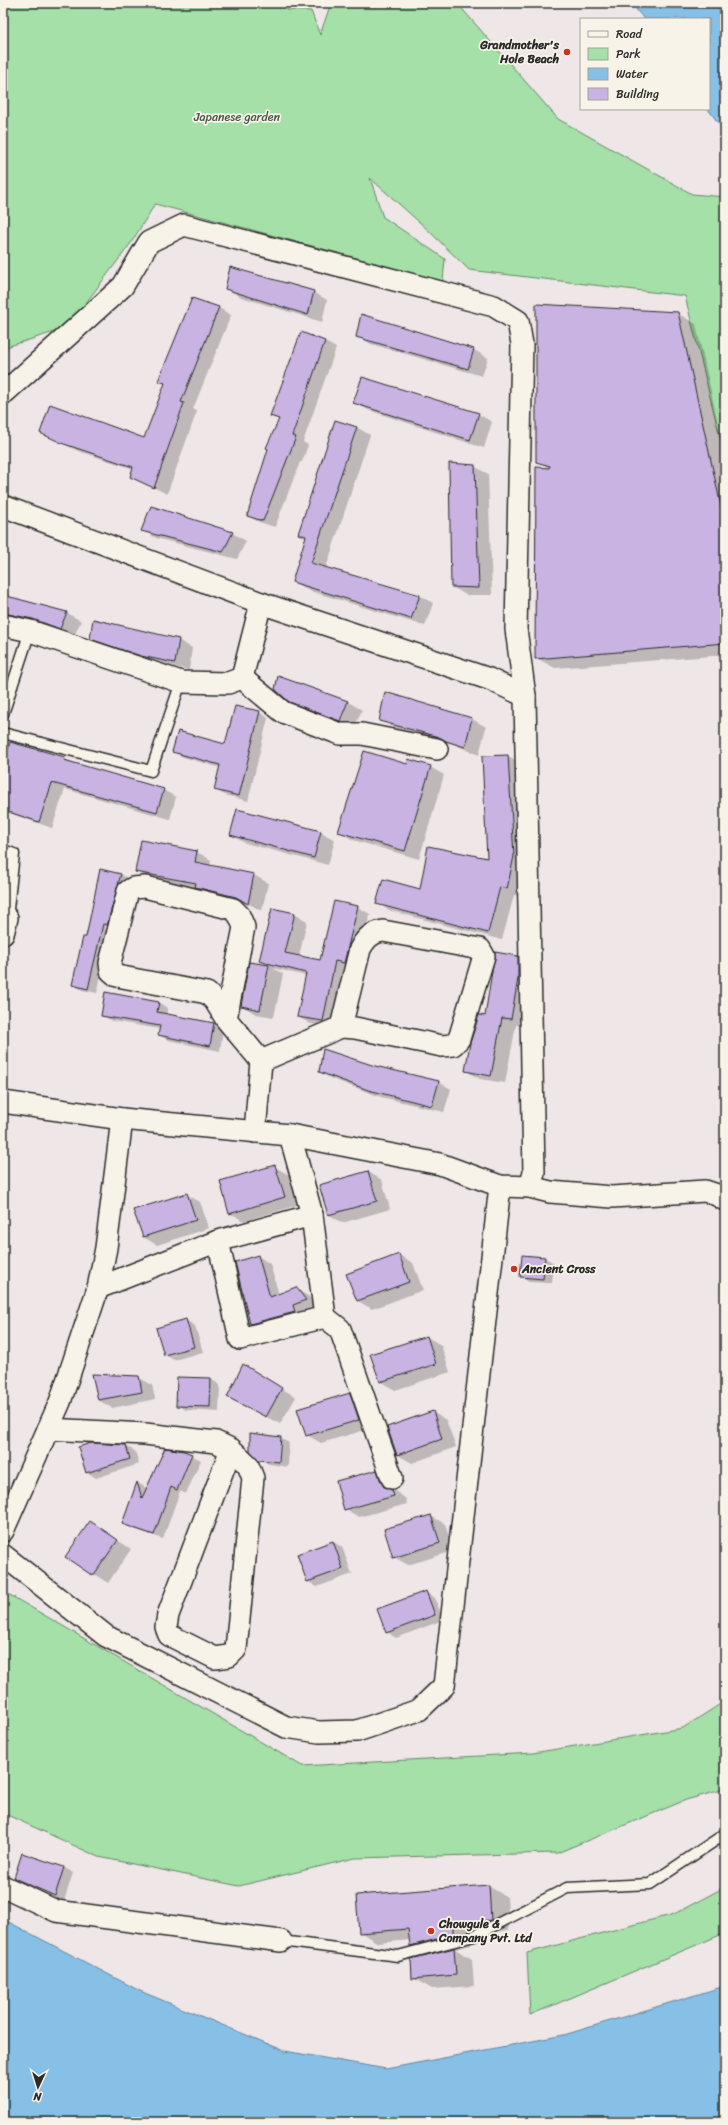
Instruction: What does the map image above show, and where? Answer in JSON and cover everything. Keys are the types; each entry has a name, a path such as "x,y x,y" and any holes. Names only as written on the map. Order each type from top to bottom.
{"street":[{"path":"3,394 123,286 149,242 184,225 494,306 518,321 522,344 516,629 525,696 534,1173 530,1187"},
{"path":"3,506 261,603 489,679 525,696"},
{"path":"242,678 261,603"},
{"path":"3,624 30,631 181,682 228,683 242,678"},
{"path":"242,678 284,712 340,734 362,734 437,749"},
{"path":"226,1019 244,927 239,915 233,909 145,887 133,888 128,891 110,963 111,971 117,976 207,993 215,1001 226,1019 261,1061 255,1132"},
{"path":"261,1061 341,1027 355,1028 442,1046 453,1045 459,1040 484,956 480,949 383,931 374,933 366,939 360,949 341,1027"},
{"path":"3,1102 122,1119 290,1135 440,1164 500,1186 530,1187 550,1192 612,1197 705,1192 717,1195 725,1200"},
{"path":"3,1531 60,1402 98,1288 106,1248 122,1119"},
{"path":"290,1135 312,1216 325,1317 340,1329 392,1478"},
{"path":"3,1555 106,1636 286,1727 319,1732 357,1731 419,1710 444,1686 500,1186"},
{"path":"98,1288 218,1241 312,1216"},
{"path":"218,1241 240,1339 325,1317"},
{"path":"48,1429 198,1439 216,1442 231,1449 248,1465 252,1478 236,1649 229,1656 215,1658 169,1635 166,1627 168,1615 231,1449"},
{"path":"3,1886 56,1911 281,1941"}],"lane":[{"path":"3,714 30,631"},
{"path":"3,733 151,771 181,682"},
{"path":"3,850 14,854 4,923"},
{"path":"281,1941 398,1956 474,1936 567,1888 650,1884 725,1834"}],"green space":[{"name":"Japanese garden","path":"3,3 286,3 287,10 311,11 320,35 331,3 457,3 558,119 692,194 725,197 725,457 685,296 469,270 427,229 370,178 383,217 445,259 443,281 155,204 131,243 67,328 3,348"},
{"path":"3,1591 302,1766 533,1753 683,1728 725,1701 725,1789 686,1800 557,1853 355,1858 239,1886 99,1857 3,1813"},
{"path":"725,1887 725,1933 530,2015 527,1953 674,1914"}],"water":[{"path":"631,3 725,3 725,132 709,110 710,110 710,18 643,18"},
{"path":"3,1919 140,1991 285,2051 386,2069 564,2035 725,1986 725,2122 3,2122"}],"building":[{"path":"230,267 314,291 308,315 225,289"},
{"path":"192,298 219,307 181,402 184,403 154,488 130,477 133,467 64,444 40,433 50,404 144,438 165,383 158,381"},
{"path":"536,304 678,312 725,524 725,643 535,659 536,467 549,468 550,466 536,462"},
{"path":"361,314 474,349 468,369 356,337"},
{"path":"301,332 325,341 292,436 296,437 263,521 247,516 268,449 266,448 279,419 270,416"},
{"path":"362,377 479,413 470,440 353,403"},
{"path":"335,420 357,427 311,563 420,595 411,619 292,582 306,536 298,534"},
{"path":"449,463 475,465 479,588 451,587"},
{"path":"151,506 233,532 223,552 141,531"},
{"path":"3,595 67,612 60,629 33,619 3,613"},
{"path":"93,619 179,639 175,663 141,656 90,639"},
{"path":"278,676 348,701 340,721 289,702 275,689"},
{"path":"385,692 472,718 465,747 446,741 439,737 379,721"},
{"path":"235,706 260,711 239,796 214,790 220,765 172,752 178,731 225,744"},
{"path":"10,742 65,757 64,760 164,789 157,812 52,783 39,822 3,810 3,766"},
{"path":"364,751 407,764 408,759 431,766 405,851 338,832"},
{"path":"508,755 514,856 507,889 500,887 488,933 376,904 383,879 420,889 428,846 487,858 482,756"},
{"path":"237,809 321,831 314,858 230,835"},
{"path":"141,840 197,851 195,862 254,874 248,904 236,897 195,887 196,883 135,872"},
{"path":"100,869 121,874 107,925 103,924 88,989 72,985 83,937 86,937"},
{"path":"334,901 358,906 344,963 335,961 323,1021 297,1017 306,973 259,961 272,908 295,913 285,953 320,960"},
{"path":"495,952 518,956 518,979 511,1019 502,1018 491,1076 465,1071 470,1043 479,1015 485,1016"},
{"path":"249,962 269,965 260,1010 241,1006"},
{"path":"105,992 159,1002 157,1012 214,1023 210,1046 158,1035 160,1026 101,1016"},
{"path":"323,1049 375,1066 439,1081 432,1106 368,1090 319,1072"},
{"path":"275,1165 285,1197 229,1214 220,1181"},
{"path":"368,1171 377,1201 328,1215 319,1185"},
{"path":"187,1193 196,1220 143,1237 133,1210"},
{"path":"399,1254 409,1282 357,1301 346,1274"},
{"path":"258,1255 270,1297 296,1287 306,1300 293,1305 295,1312 250,1324 235,1262"},
{"path":"522,1255 545,1257 543,1279 520,1277"},
{"path":"186,1319 194,1347 164,1355 156,1328"},
{"path":"427,1336 436,1364 380,1382 370,1354"},
{"path":"243,1364 282,1388 266,1417 227,1397"},
{"path":"92,1374 139,1376 142,1392 98,1400"},
{"path":"177,1377 211,1378 210,1407 176,1406"},
{"path":"350,1393 359,1420 306,1436 297,1409"},
{"path":"433,1411 442,1439 397,1455 387,1427"},
{"path":"250,1433 281,1437 279,1462 259,1460 250,1451"},
{"path":"91,1443 126,1445 130,1459 86,1473 78,1447"},
{"path":"165,1448 192,1454 177,1490 171,1487 154,1535 122,1524 137,1482 142,1498"},
{"path":"377,1470 384,1487 392,1490 394,1496 344,1510 336,1481"},
{"path":"431,1515 440,1543 393,1558 384,1529"},
{"path":"90,1521 118,1540 93,1576 65,1557"},
{"path":"333,1541 343,1569 307,1582 297,1554"},
{"path":"426,1591 435,1615 386,1633 377,1609"},
{"path":"22,1853 64,1867 55,1896 14,1878"},
{"name":"Chowgule & Company Pvt. Ltd","path":"489,1885 491,1920 453,1925 453,1935 410,1946 408,1929 359,1933 356,1895"},
{"path":"454,1948 456,1975 412,1979 411,1959"}],"place":[{"name":"Grandmother's Hole Beach","path":"567,52"},
{"name":"Ancient Cross","path":"514,1269"},
{"name":"Chowgule & Company Pvt. Ltd","path":"431,1931"}]}
